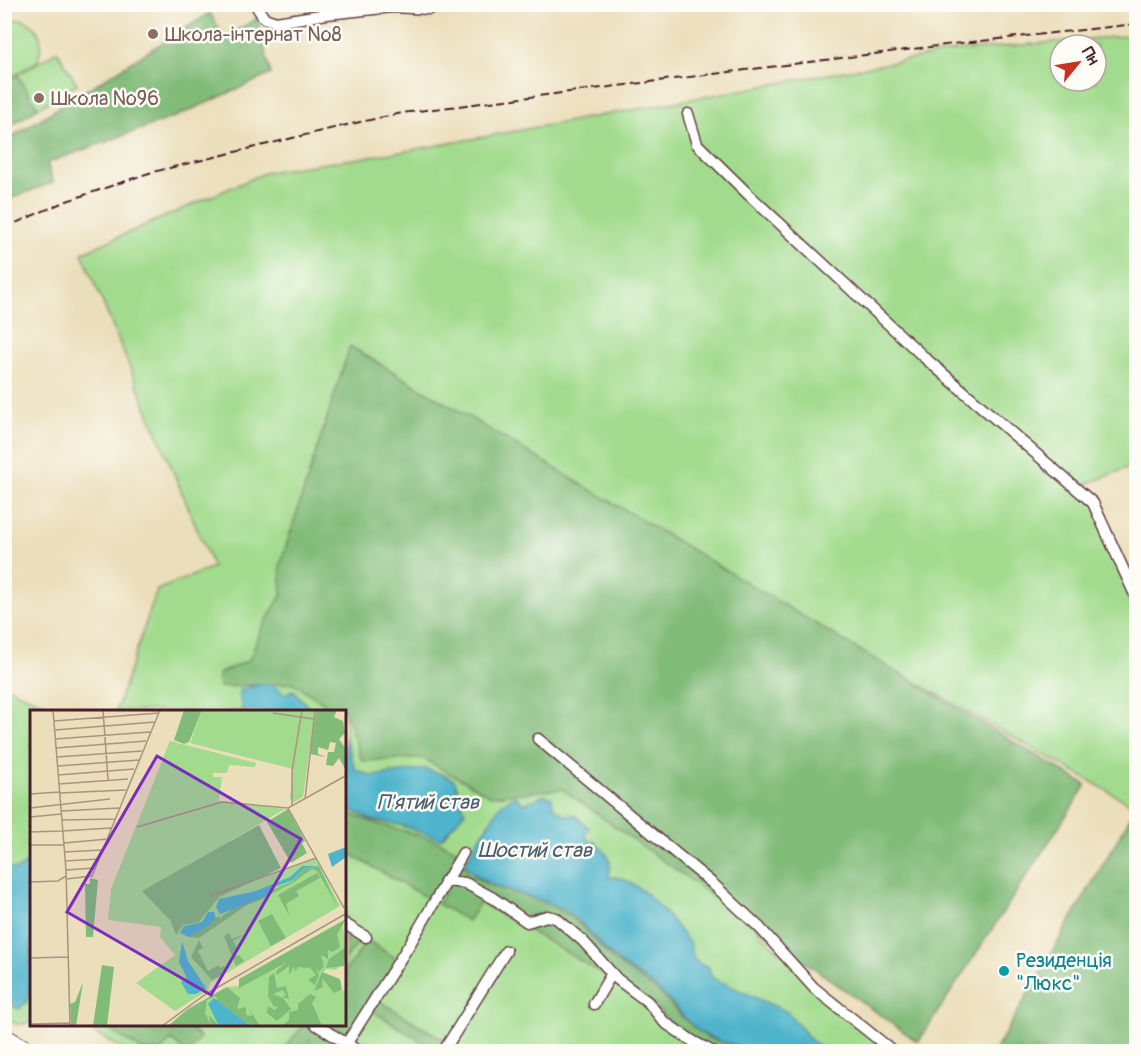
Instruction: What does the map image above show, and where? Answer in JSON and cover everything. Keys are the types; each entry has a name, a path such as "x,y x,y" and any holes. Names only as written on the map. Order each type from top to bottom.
{"main road":[{"path":"4,1034 36,1052"}],"street":[{"path":"255,4 264,18 276,22 325,9 392,6 429,9 438,4"},
{"path":"688,114 697,144 748,194 934,366 1093,503 1137,597"},
{"path":"538,739 713,884 760,928 814,988 894,1052"},
{"path":"347,1043 411,942 461,856 465,884"},
{"path":"445,881 465,884 493,898 527,922 547,916 556,918 612,973 648,1002 664,1022 698,1048 713,1052"},
{"path":"346,925 366,937"},
{"path":"443,1052 506,951"},
{"path":"594,1004 612,973"},
{"path":"318,1026 360,1052"}],"green space":[{"path":"210,13 225,39 257,18 271,74 177,116 47,163 53,182 5,201 5,141"},
{"path":"21,19 33,26 40,36 41,47 38,61 5,81 5,25 13,20"},
{"path":"1136,35 1136,464 1087,484 1136,599 1136,807 902,674 758,932 889,1051 128,1052 83,1026 346,1026 346,710 116,710 157,590 213,567 82,253 267,172 406,151 955,51 1048,43 1048,93 1108,93 1108,37"},
{"path":"57,51 77,84 38,108 17,75"},
{"path":"17,75 38,108 5,129 5,83"},
{"path":"350,346 1086,785 918,1042 562,789 491,796 422,758 362,761 346,718 346,710 334,710 293,683 219,687 218,674 249,660 261,630 282,594 280,565"},
{"path":"4,686 59,710 30,710 30,1022 19,1025 4,1018"},
{"path":"346,812 432,839 459,852 432,901 346,852"},
{"path":"1131,816 1136,819 1136,1051 995,1051"},
{"path":"461,862 470,875 492,886 543,901 567,914 585,929 613,960 660,993 682,1017 708,1038 754,1051 716,1051 675,1028 649,1001 480,902 468,921 438,904"},
{"path":"346,927 362,937 346,959"},
{"path":"367,940 397,959 346,1040 323,1026 346,1026 346,971"},
{"path":"378,1000 447,1042 441,1051 437,1051 371,1010"},
{"path":"103,1026 176,1026 182,1030 186,1026 200,1037 190,1051 185,1051 171,1040 160,1051 144,1051"},
{"path":"303,1026 312,1026 343,1044 338,1051 320,1051 310,1040 301,1051 281,1052"}],"water":[{"path":"269,683 285,694 293,690 311,710 242,710 239,691"},
{"name":"П'ятий став","path":"346,740 355,769 371,776 425,769 445,775 455,781 465,812 441,839 400,825 371,820 346,808"},
{"name":"Шостий став","path":"545,795 552,798 553,807 565,815 574,815 589,828 585,834 589,842 594,841 610,861 608,878 619,878 630,883 654,901 690,944 697,962 708,966 712,978 788,1012 811,1040 826,1051 752,1049 724,1043 703,1034 690,1024 658,989 615,959 570,914 543,901 499,888 474,874 465,864 501,804 515,796 523,804"},
{"path":"30,862 30,990 27,1001 19,1009 5,1001 5,866 16,870"}],"railway":[{"path":"4,228 64,202 149,173 402,113 953,44 1136,24"}],"place":[{"name":"Школа-інтернат №8","path":"153,34"},
{"name":"Школа №96","path":"39,98"},
{"name":"Резиденція \"Люкс\"","path":"1004,971"}]}
